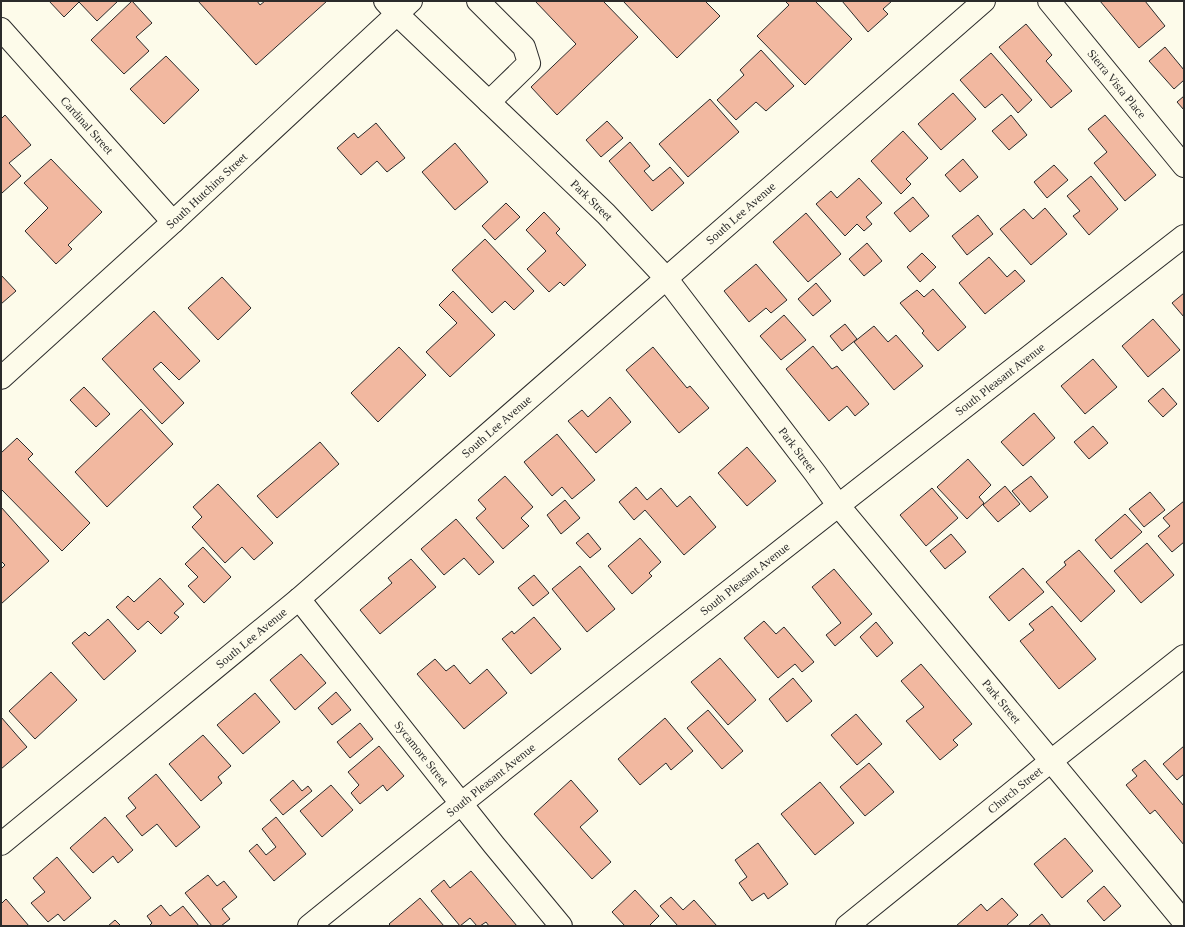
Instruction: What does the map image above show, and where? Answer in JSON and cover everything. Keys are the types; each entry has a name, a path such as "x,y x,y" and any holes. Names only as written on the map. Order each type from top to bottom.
{"street":[{"path":"478,1 524,47 529,63 489,102"},
{"name":"South Lee Avenue","path":"1,844 299,598 984,1"},
{"name":"Sierra Vista Place","path":"1049,1 1184,166"},
{"name":"Park Street","path":"397,5 489,102 606,214 666,278 838,505 1184,922"},
{"name":"South Hutchins Street","path":"1,378 173,222 397,5"},
{"name":"Cardinal Street","path":"1,29 173,222"},
{"name":"South Pleasant Avenue","path":"310,926 461,803 838,505 1184,236"},
{"name":"Sycamore Street","path":"299,598 494,845 561,926"},
{"name":"Church Street","path":"847,926 1051,760 1184,656"}],"building":[{"path":"49,1 118,1 97,21 79,2 64,17"},
{"path":"132,1 152,23 136,37 149,51 124,74 91,40"},
{"path":"198,1 257,1 260,5 265,1 327,1 256,65"},
{"path":"535,1 603,1 638,37 557,115 531,87 576,44"},
{"path":"623,1 705,1 720,16 677,58"},
{"path":"785,1 815,1 852,39 805,85 757,36 789,5"},
{"path":"842,1 892,1 883,9 888,14 868,32"},
{"path":"1100,1 1145,1 1165,26 1139,48"},
{"path":"1026,24 1052,55 1046,61 1072,91 1051,108 999,47"},
{"path":"1165,47 1184,70 1184,80 1174,89 1149,61"},
{"path":"761,50 794,86 766,111 756,102 736,120 717,100 744,75 740,70"},
{"path":"991,53 1032,100 1018,113 1002,94 985,108 960,80"},
{"path":"166,56 199,90 164,124 130,89"},
{"path":"953,93 976,119 941,150 918,124"},
{"path":"1184,96 1184,110 1177,102"},
{"path":"710,99 739,132 688,177 659,144"},
{"path":"5,115 31,145 9,163 21,176 2,193 1,119"},
{"path":"1011,115 1027,135 1009,150 992,131"},
{"path":"1105,115 1156,175 1125,201 1094,163 1107,152 1088,129"},
{"path":"607,121 623,138 601,157 586,140"},
{"path":"376,123 405,158 387,172 377,161 361,175 337,148 354,133 358,138"},
{"path":"903,131 928,158 906,179 911,184 901,194 871,161"},
{"path":"630,142 650,166 644,171 653,181 670,167 684,183 652,211 609,161"},
{"path":"455,143 488,182 455,210 422,172"},
{"path":"51,159 102,212 68,245 72,249 56,264 25,231 48,208 24,183"},
{"path":"963,159 978,177 960,192 945,175"},
{"path":"1054,165 1068,180 1047,198 1034,182"},
{"path":"1091,176 1118,209 1089,235 1073,216 1080,211 1067,196"},
{"path":"859,178 882,203 866,217 872,224 864,231 857,224 845,236 816,204 831,191 837,198"},
{"path":"913,197 929,216 910,232 894,213"},
{"path":"506,203 520,217 495,240 482,226"},
{"path":"1045,208 1067,234 1031,265 1000,229 1024,209 1033,219"},
{"path":"544,212 560,229 556,233 586,265 564,286 560,282 549,292 527,269 546,251 526,230"},
{"path":"806,213 841,254 808,282 773,242"},
{"path":"978,215 993,234 967,255 952,236"},
{"path":"485,239 534,291 514,310 505,301 492,313 452,270"},
{"path":"867,243 882,261 864,276 849,259"},
{"path":"922,253 936,267 920,282 907,267"},
{"path":"989,257 1007,277 1015,270 1025,281 985,314 959,283"},
{"path":"756,264 787,300 771,313 766,308 749,322 724,291"},
{"path":"1,275 16,291 1,304"},
{"path":"222,277 251,308 218,340 188,308"},
{"path":"816,283 831,301 813,316 798,299"},
{"path":"933,289 966,327 938,351 922,333 924,331 900,303 917,290 924,297"},
{"path":"453,291 495,335 450,377 426,352 457,323 439,305"},
{"path":"1184,293 1184,317 1172,303"},
{"path":"154,311 200,361 179,380 161,362 153,369 184,403 162,424 102,359"},
{"path":"784,315 806,340 781,360 760,336"},
{"path":"1153,319 1180,350 1148,377 1122,346"},
{"path":"845,324 857,339 842,351 830,336"},
{"path":"874,326 888,342 896,335 923,366 894,390 854,342"},
{"path":"813,346 832,369 837,366 869,404 855,416 847,406 829,421 786,369"},
{"path":"399,347 426,375 378,422 351,393"},
{"path":"653,347 687,388 690,386 709,408 679,433 626,370"},
{"path":"1093,359 1117,387 1085,414 1061,386"},
{"path":"84,387 110,414 96,427 70,400"},
{"path":"1163,388 1177,404 1163,417 1148,401"},
{"path":"610,397 631,422 596,453 568,421 582,410 588,417"},
{"path":"141,409 173,444 107,507 75,472"},
{"path":"1034,413 1055,438 1023,466 1001,442"},
{"path":"1093,426 1108,443 1089,459 1074,442"},
{"path":"557,434 595,480 572,499 562,487 552,496 524,462"},
{"path":"17,438 33,454 28,459 90,523 62,551 1,489 1,453"},
{"path":"320,442 339,464 277,518 257,496"},
{"path":"747,447 776,481 747,506 718,473"},
{"path":"968,459 991,485 979,497 984,503 967,519 937,487"},
{"path":"505,476 533,507 521,518 529,526 503,549 476,518 486,509 478,500"},
{"path":"1031,476 1048,497 1030,512 1012,491"},
{"path":"218,484 273,543 254,560 242,547 225,563 192,527 202,517 193,507"},
{"path":"1005,486 1020,504 998,522 983,505"},
{"path":"636,487 647,500 661,488 677,507 690,496 716,527 684,555 645,510 634,520 619,502"},
{"path":"932,488 958,518 926,546 900,515"},
{"path":"1150,492 1165,510 1144,527 1129,509"},
{"path":"565,500 580,518 561,534 547,515"},
{"path":"1184,501 1184,542 1172,552 1158,536 1170,526 1163,518"},
{"path":"1,507 49,561 1,604 1,569 5,565 1,561"},
{"path":"1125,514 1142,532 1111,559 1095,540"},
{"path":"456,519 494,562 479,575 464,558 444,575 421,549"},
{"path":"588,533 601,549 590,558 576,543"},
{"path":"951,534 966,552 945,569 930,551"},
{"path":"640,538 661,562 649,573 652,576 632,594 608,566"},
{"path":"1147,543 1174,575 1141,603 1114,571"},
{"path":"203,547 231,577 204,603 188,586 198,577 185,564"},
{"path":"1079,550 1115,591 1081,622 1046,582 1066,565 1064,562"},
{"path":"411,559 436,587 380,634 360,610 392,583 388,578"},
{"path":"580,566 615,609 587,632 552,589"},
{"path":"1023,568 1044,592 1009,621 989,597"},
{"path":"834,569 872,614 835,646 826,635 841,623 812,587"},
{"path":"534,575 549,593 533,606 518,588"},
{"path":"160,578 184,604 174,613 179,617 161,634 148,621 138,630 116,607 128,596 134,602"},
{"path":"1052,606 1096,659 1059,689 1020,641 1034,630 1029,624"},
{"path":"534,617 561,649 531,674 502,639 512,631 514,634"},
{"path":"108,619 136,651 104,680 72,643 85,632 89,636"},
{"path":"764,621 776,634 784,627 814,662 802,672 795,664 778,678 744,638"},
{"path":"876,622 893,643 877,657 860,637"},
{"path":"301,654 326,683 295,710 270,680"},
{"path":"720,658 756,700 728,725 691,682"},
{"path":"435,659 446,671 454,665 470,684 487,669 507,693 464,729 417,674"},
{"path":"921,664 972,724 953,740 958,745 940,760 906,721 924,707 901,681"},
{"path":"51,672 77,700 35,739 9,711"},
{"path":"793,678 812,701 787,722 769,699"},
{"path":"336,692 351,710 332,725 318,708"},
{"path":"255,693 280,722 243,754 217,725"},
{"path":"708,710 743,751 722,769 687,728"},
{"path":"856,714 882,744 857,765 831,735"},
{"path":"1,717 27,747 1,769"},
{"path":"665,718 693,751 671,770 666,763 640,785 618,759"},
{"path":"360,723 373,739 350,758 337,742"},
{"path":"203,735 231,766 218,777 222,783 201,801 169,764"},
{"path":"379,746 404,776 387,791 383,785 360,804 351,793 359,785 348,772"},
{"path":"1184,746 1184,774 1177,780 1163,764"},
{"path":"1145,760 1184,806 1184,845 1155,810 1150,814 1126,785 1137,776 1132,770"},
{"path":"869,763 894,792 865,816 840,787"},
{"path":"156,774 200,827 176,847 157,824 142,836 126,816 136,808 128,798"},
{"path":"293,780 302,791 308,786 312,791 283,815 270,800"},
{"path":"571,780 598,811 580,827 611,862 592,879 534,814"},
{"path":"820,782 854,823 815,855 781,814"},
{"path":"331,785 353,810 322,837 300,811"},
{"path":"105,817 133,850 118,863 113,856 93,873 70,848"},
{"path":"276,817 306,854 274,881 249,851 257,844 266,855 276,847 262,829"},
{"path":"1065,838 1093,871 1062,898 1034,864"},
{"path":"758,843 788,884 768,899 764,893 752,901 739,883 747,877 735,860"},
{"path":"57,857 91,898 64,921 58,914 48,922 31,903 45,892 33,878"},
{"path":"471,871 517,926 489,926 486,922 480,926 477,926 470,918 460,926 431,891 444,880 450,888"},
{"path":"208,875 217,886 224,881 237,897 222,909 230,919 221,926 212,926 185,893"},
{"path":"1104,886 1121,906 1104,921 1087,901"},
{"path":"635,890 659,916 649,926 625,926 612,912"},
{"path":"671,897 683,910 694,900 717,926 678,926 660,906"},
{"path":"420,898 444,926 391,926 389,924"},
{"path":"1002,898 1018,915 1006,926 956,926 981,904 987,911"},
{"path":"6,899 29,926 1,926 1,904"},
{"path":"161,905 170,916 183,906 199,926 149,926 152,923 147,916"},
{"path":"1042,914 1051,926 1028,926"},
{"path":"115,920 121,926 108,926"}]}
